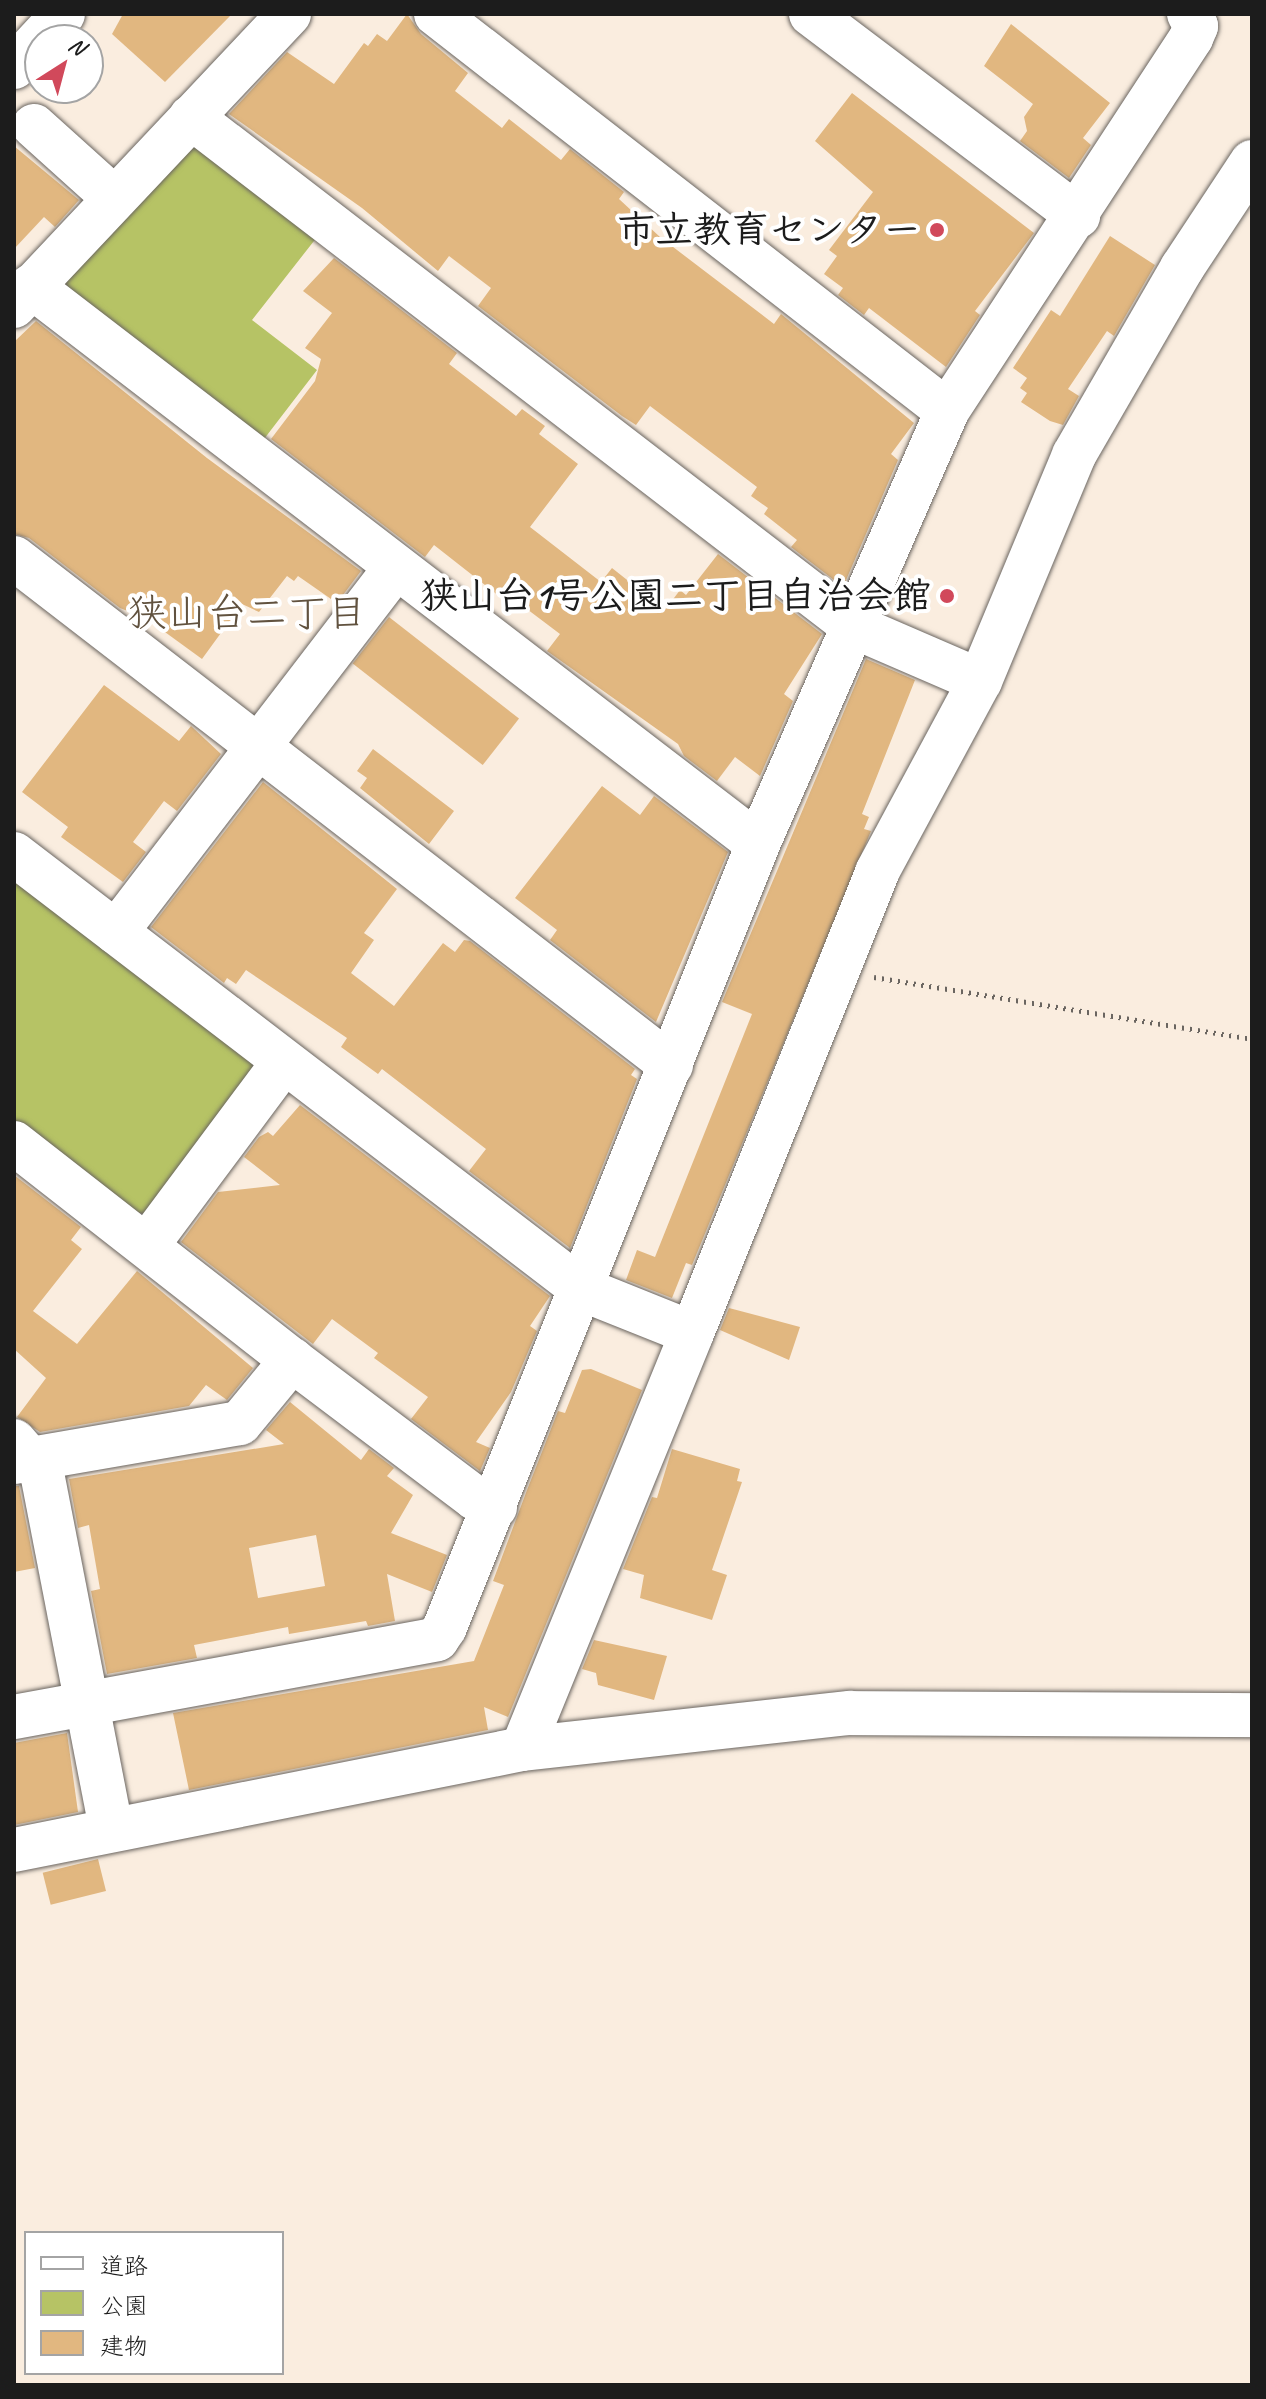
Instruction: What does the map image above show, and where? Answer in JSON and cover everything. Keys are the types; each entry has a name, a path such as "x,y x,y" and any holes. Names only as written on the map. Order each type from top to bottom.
{"street":[{"path":"14,67 63,14"},
{"path":"289,14 23,296 396,567 758,844"},
{"path":"436,14 947,411"},
{"path":"811,14 1078,216"},
{"path":"14,1717 437,1639 495,1507 758,844 947,411 1078,216 1194,32 1189,14"},
{"path":"191,117 853,626 980,681"},
{"path":"34,126 114,198"},
{"path":"522,1749 877,872 980,681 1074,455 1182,268 1252,162"},
{"path":"14,558 671,1065"},
{"path":"116,932 396,567"},
{"path":"14,854 282,1064 582,1289 692,1333"},
{"path":"148,1244 282,1064"},
{"path":"14,1143 148,1244 292,1360 475,1498 495,1507"},
{"path":"20,1454 240,1423 292,1360"},
{"path":"20,1454 42,1473 111,1828"},
{"path":"14,1850 111,1828 522,1749 850,1713 1252,1715"}],"path":[{"path":"837,971 1252,1039"}],"green space":[{"path":"186,139 321,232 252,320 317,370 261,443 63,294 61,280"},
{"path":"14,874 256,1058 257,1075 152,1215 124,1211 14,1126"}],"building":[{"path":"123,14 232,14 165,82 112,34"},
{"path":"407,14 421,34 468,73 455,91 502,128 509,119 561,160 570,149 624,192 619,199 660,237 774,324 781,314 914,423 891,454 898,460 843,587 791,547 797,540 764,514 768,508 751,496 757,487 650,406 636,425 622,416 478,306 491,288 449,256 438,271 362,208 229,114 287,52 334,84 364,43 368,46 377,34 387,41"},
{"path":"1011,24 1110,103 1083,138 1091,145 1069,178 1020,141 1027,131 1024,117 1033,104 984,66"},
{"name":"市立教育センター","path":"852,93 1034,233 975,311 980,315 946,367 869,308 864,315 838,295 843,288 824,274 837,256 829,250 873,192 815,141"},
{"path":"14,146 79,200 55,227 44,217 14,249"},
{"path":"1110,236 1155,265 1114,336 1107,331 1068,389 1079,396 1063,425 1050,421 1021,402 1027,393 1020,388 1027,378 1013,368 1051,310 1060,316"},
{"path":"334,258 457,353 449,364 516,416 522,409 545,426 539,434 578,464 530,527 601,582 612,568 665,610 680,590 686,595 718,554 822,634 784,694 793,701 760,776 735,757 717,781 684,756 678,744 547,651 560,634 503,591 499,596 434,545 425,557 271,439 315,381 321,359 305,348 332,313 303,291"},
{"path":"36,321 207,458 361,571 340,599 334,595 331,599 298,576 294,581 287,576 259,612 242,604 202,659 147,619 120,608 29,538 14,534 14,342"},
{"path":"389,617 519,719 483,765 353,663"},
{"path":"866,659 915,680 862,814 869,817 864,829 871,831 692,1265 686,1263 672,1298 626,1280 637,1250 655,1257 752,1014 722,1002"},
{"path":"104,685 179,741 191,726 221,754 177,811 164,801 133,842 146,852 123,882 61,837 68,827 22,792"},
{"path":"373,749 454,811 429,844 360,788 367,778 357,771"},
{"path":"263,782 397,889 364,933 374,940 351,973 394,1006 443,943 455,952 464,940 470,941 635,1069 631,1075 637,1079 570,1248 469,1171 486,1149 382,1069 378,1074 341,1047 347,1038 246,970 236,984 227,978 224,983 151,927"},
{"path":"602,786 640,815 654,796 728,852 656,1022 550,940 557,930 515,898"},
{"path":"300,1105 550,1296 530,1326 537,1331 511,1392 476,1442 490,1448 480,1471 411,1419 428,1397 374,1358 378,1353 332,1319 313,1344 181,1242 218,1192 280,1185 244,1157 259,1137 268,1132 273,1136"},
{"path":"14,1175 81,1227 71,1240 82,1249 33,1311 77,1344 137,1271 253,1368 227,1400 206,1385 189,1406 40,1432 17,1417 46,1378 14,1349"},
{"path":"729,1308 800,1327 789,1360 720,1330"},
{"path":"591,1369 642,1390 508,1717 484,1707 488,1730 189,1790 173,1713 474,1661 504,1585 493,1581 558,1411 565,1413 582,1370"},
{"path":"290,1402 361,1460 369,1449 394,1468 387,1476 413,1495 391,1533 447,1555 432,1592 387,1574 395,1621 368,1626 366,1621 289,1634 288,1627 194,1645 197,1658 107,1674 91,1591 100,1589 89,1525 78,1528 69,1479 284,1444 266,1430","holes":["316,1535 325,1586 258,1598 249,1548"]},
{"path":"672,1449 740,1469 737,1481 742,1482 712,1570 727,1575 712,1620 640,1598 644,1575 623,1569 652,1497 657,1498"},
{"path":"14,1486 19,1486 35,1568 14,1572"},
{"path":"594,1640 667,1656 654,1700 598,1685 596,1673 582,1669"},
{"path":"67,1733 78,1812 14,1825 14,1743"},
{"path":"98,1859 106,1891 51,1905 43,1873"}],"place":[{"name":"市立教育センター","path":"937,230"},
{"name":"狭山台1号公園二丁目自治会館","path":"947,596"}],"district":[{"name":"狭山台二丁目","path":"247,613"}]}
